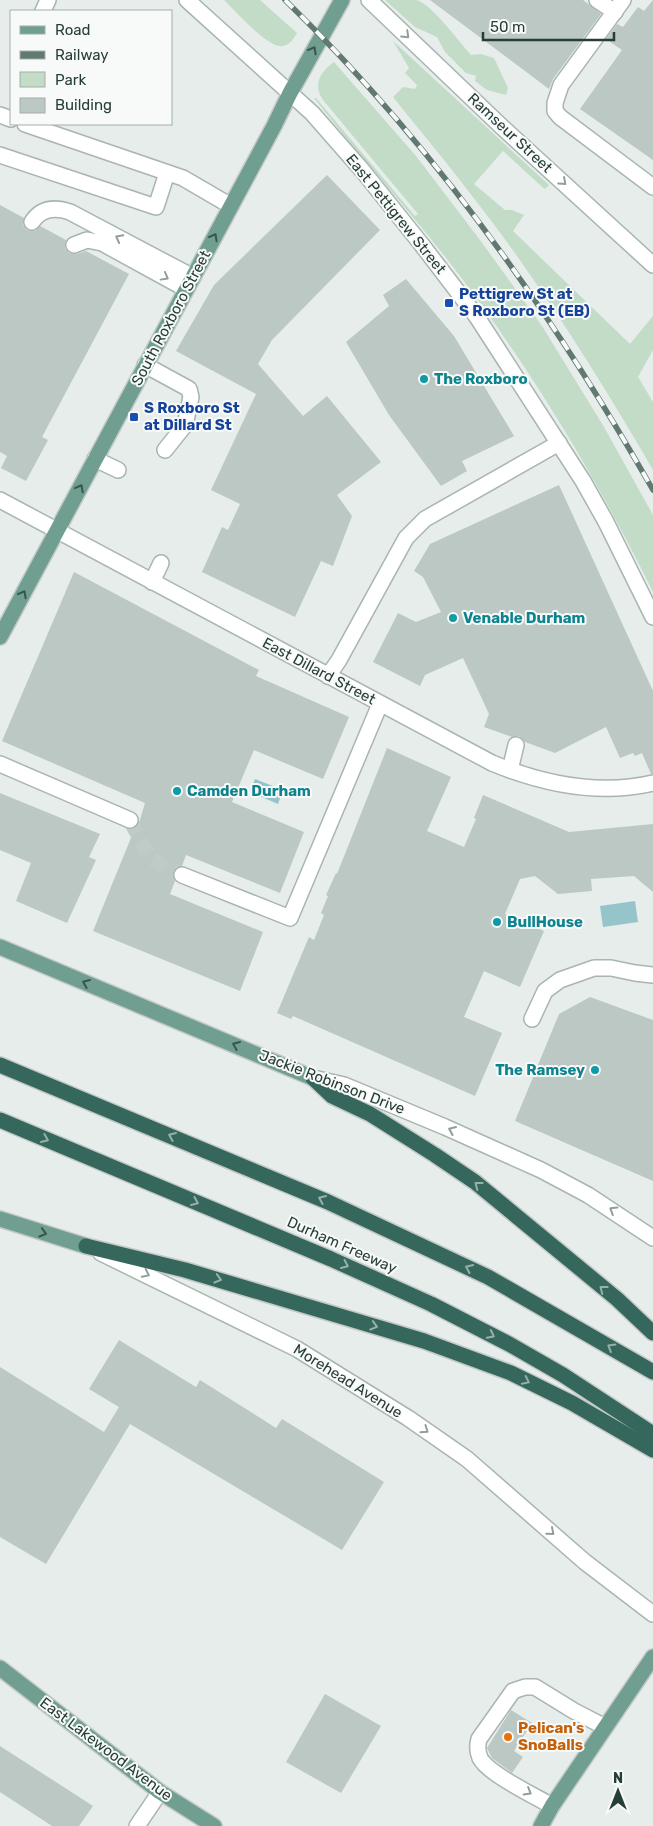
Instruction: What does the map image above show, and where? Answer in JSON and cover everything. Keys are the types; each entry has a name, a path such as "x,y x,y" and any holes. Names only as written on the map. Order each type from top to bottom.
{"highway":[{"path":"0,1064 328,1202 488,1276 653,1372"},
{"path":"313,1078 332,1096 370,1114 475,1182 617,1300 653,1333"},
{"name":"Durham Freeway","path":"0,1120 331,1258 431,1304 509,1344 563,1375 653,1434"},
{"path":"86,1246 185,1270 424,1341 510,1373 572,1402 653,1450"}],"main road":[{"name":"South Roxboro Street","path":"0,637 290,93 342,0"},
{"name":"Jackie Robinson Drive","path":"0,947 313,1078"},
{"name":"Morehead Avenue","path":"0,1219 86,1246"},
{"path":"541,1826 552,1806 653,1657"},
{"name":"East Lakewood Avenue","path":"0,1668 160,1792 214,1826"}],"street":[{"name":"East Pettigrew Street","path":"187,0 312,113 428,252 477,317 559,443 606,522 653,617"},
{"path":"597,0 619,6 561,85 555,103 555,111 560,117 653,187"},
{"name":"Ramseur Street","path":"370,1 502,127 653,265"},
{"path":"28,125 183,178 231,206"},
{"path":"0,155 156,207 167,173"},
{"path":"32,222 40,213 53,209 62,209 70,212 136,254 189,283"},
{"path":"74,244 80,241 94,240 136,254"},
{"path":"145,365 189,389 192,397 185,425 165,450"},
{"path":"328,676 340,660 406,538 425,519 559,443"},
{"path":"95,458 118,470"},
{"name":"East Dillard Street","path":"0,500 455,744 510,770 533,778 572,787 611,788 653,783"},
{"path":"152,582 161,563"},
{"path":"182,875 290,918 380,704"},
{"path":"510,770 516,744"},
{"path":"0,764 130,820"},
{"path":"532,1019 545,991 560,980 594,968 611,968 653,975"},
{"name":"Jackie Robinson Drive","path":"313,1078 344,1085 445,1127 540,1170 595,1198 653,1238"},
{"name":"Morehead Avenue","path":"86,1246 297,1349 408,1418 467,1459 585,1562 653,1614"},
{"path":"552,1806 504,1778 481,1760 476,1748 479,1739 513,1691 525,1686 535,1687 605,1727"},
{"path":"137,1826 160,1792"}],"green space":[{"path":"224,0 260,0 297,33 292,41 283,46 269,42"},
{"path":"385,0 416,0 422,3 437,15 471,55 481,54 494,58 508,88 506,95 487,90 475,81 476,76 466,73 445,52 437,37 415,27"},
{"path":"393,41 549,185 545,189 503,151 474,184 505,210 512,210 524,215 513,231 630,344 653,316 653,350 638,377 653,402 653,470 591,366 524,266 466,188 393,97 403,87 415,89 417,85 405,73 409,68"},
{"path":"334,62 416,156 480,240 542,326 604,427 653,515 653,592 588,471 516,354 445,257 314,98 316,98 415,216 418,214 320,95 318,84 321,75"}],"water":[{"path":"255,779 283,790 278,804 250,792"},
{"path":"635,901 638,922 603,927 600,906"}],"building":[{"path":"430,0 583,0 601,14 553,79 549,89"},
{"path":"653,0 653,160 580,109 622,50 606,39 617,24 623,27 638,7 644,11"},
{"path":"327,175 380,230 272,340 258,364 303,416 327,396 381,462 337,495 352,516 333,566 321,561 295,617 202,572 222,527 228,530 240,504 211,490 256,394 176,351 214,285"},
{"path":"0,205 24,218 23,225 27,230 35,231 40,226 66,240 65,248 69,253 77,254 86,251 129,274 42,437 48,440 26,481 1,468 7,456 0,452"},
{"name":"The Roxboro","path":"406,279 454,336 514,436 462,461 467,471 441,486 389,415 346,342 389,306 383,295"},
{"path":"559,485 653,691 653,774 651,774 642,753 635,756 633,753 620,758 606,727 555,753 525,742 519,736 512,737 484,727 489,714 463,658 425,675 420,686 373,662 398,613 416,622 441,612 423,577 414,571 430,544"},
{"name":"Camden Durham","path":"74,572 259,670 256,676 349,717 323,779 254,750 232,802 304,832 280,893 186,855 182,866 177,867 174,871 173,877 175,881 170,894 263,932 240,991 93,931 135,828 139,823 145,803 2,741"},
{"name":"BullHouse","path":"387,748 451,777 427,831 464,847 476,819 474,818 483,795 569,832 653,824 653,892 634,876 591,879 592,891 558,894 535,876 520,879 505,914 544,931 520,987 484,971 464,1017 502,1033 475,1096 293,1016 291,1019 277,1013 309,937 314,940 324,915 321,913 328,896 326,895 337,874"},
{"path":"0,793 100,834 89,857 96,860 67,923 16,901 31,863 0,850"},
{"name":"The Ramsey","path":"590,997 653,1020 653,1181 515,1121 559,1014"},
{"path":"119,1340 196,1387 200,1380 276,1428 282,1419 384,1482 342,1550 130,1424 46,1564 0,1537 0,1367 104,1432 119,1407 89,1389"},
{"path":"325,1694 381,1726 341,1793 286,1762"},
{"name":"Pelican's SnoBalls","path":"511,1710 532,1723 514,1751 523,1757 512,1773 492,1758 487,1748"},
{"path":"0,1746 93,1806 79,1826 52,1826 0,1792"}],"tunnel":[{"path":"130,820 151,859 182,875"}],"railway":[{"path":"285,0 339,55 390,112 486,232 574,358 653,490"}],"place":[{"name":"Pettigrew St at S Roxboro St (EB)","path":"449,303"},
{"name":"The Roxboro","path":"424,379"},
{"name":"S Roxboro St at Dillard St","path":"134,417"},
{"name":"Venable Durham","path":"453,618"},
{"name":"Camden Durham","path":"177,791"},
{"name":"BullHouse","path":"497,922"},
{"name":"The Ramsey","path":"595,1070"},
{"name":"Pelican's SnoBalls","path":"508,1737"}]}
